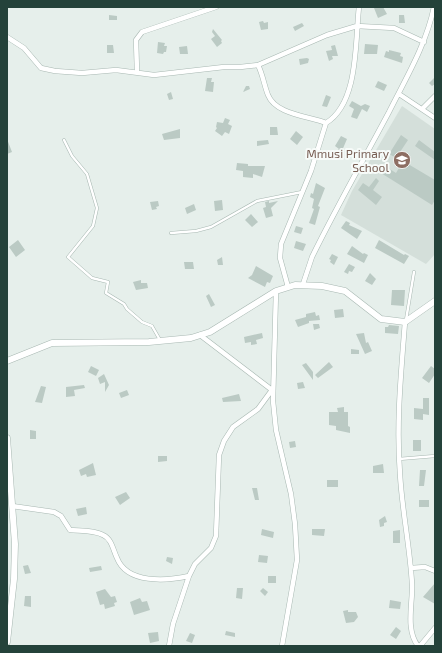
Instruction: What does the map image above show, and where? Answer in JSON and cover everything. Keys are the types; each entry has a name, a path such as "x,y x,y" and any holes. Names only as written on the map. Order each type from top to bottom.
{"street":[{"path":"137,72 136,40 142,32 216,7"},
{"path":"288,287 280,258 281,244 321,145 326,123 336,116 341,108 353,75 356,61 359,7"},
{"path":"303,284 312,257 424,42 429,29 434,7"},
{"path":"7,37 24,48 41,68 55,71 82,73 116,70 154,75 224,66 240,67 258,65 327,35 357,26 394,28 424,42"},
{"path":"429,29 435,28"},
{"path":"258,65 268,96 274,104 291,112 326,123"},
{"path":"398,94 435,118"},
{"path":"422,109 435,96"},
{"path":"7,361 52,343 160,341 191,338 210,332 276,291 303,284 345,290 381,319 405,322 435,301"},
{"path":"276,291 272,390 276,430 291,494 295,524 297,560 282,646"},
{"path":"405,322 400,383 399,459 413,593 411,632 413,640 419,646 435,628"},
{"path":"200,335 272,390"},
{"path":"169,646 173,624 188,576 195,564 211,548 216,536 219,455 224,441 232,427 258,409 272,390"},
{"path":"7,438 12,506 14,579 7,642"},
{"path":"12,506 54,512 61,516 70,530 104,535 110,541 121,567 136,576 175,579 188,576"},
{"path":"411,568 425,567 435,570"}],"lane":[{"path":"64,140 72,156 87,174 97,208 93,226 68,257 92,278 108,282 106,293 124,304 127,309 142,322 152,326 160,341"},
{"path":"171,234 211,227 257,201 302,192"},
{"path":"405,322 414,272"},
{"path":"399,459 435,456"}],"shaded area":[{"name":"Mmusi Primary School","path":"402,106 435,129 435,254 426,264 341,215 352,191"}],"building":[{"path":"383,7 387,14 378,18 374,8"},
{"path":"109,15 117,16 117,20 109,20"},
{"path":"399,15 404,15 405,23 399,23"},
{"path":"263,21 264,23 268,22 268,29 261,30 259,22"},
{"path":"302,23 304,26 295,31 293,27"},
{"path":"213,29 222,40 222,43 217,47 211,39 215,36 212,32"},
{"path":"158,42 165,43 164,46 167,46 166,52 163,54 157,53"},
{"path":"365,44 378,45 377,54 364,54"},
{"path":"107,45 113,45 114,53 107,53"},
{"path":"335,45 338,56 332,56 333,59 329,61 326,51 332,50 331,46"},
{"path":"187,46 188,54 180,54 179,47"},
{"path":"389,50 401,53 400,56 403,57 402,63 384,57 386,51 389,52"},
{"path":"299,59 309,59 308,63 300,65"},
{"path":"435,77 435,84 432,86 429,83"},
{"path":"207,78 212,78 211,82 214,82 213,92 205,91"},
{"path":"378,81 387,85 384,91 375,87"},
{"path":"246,86 249,86 250,89 243,92"},
{"path":"171,92 173,99 169,100 167,94"},
{"path":"326,95 331,97 327,107 322,106"},
{"path":"352,101 361,106 365,104 370,106 367,112 362,109 357,119 351,117 354,109 349,106"},
{"path":"225,118 230,120 228,124 232,126 229,134 225,132 222,136 215,131 217,128 217,122 223,123"},
{"path":"270,127 277,127 278,135 270,135"},
{"path":"180,129 180,138 164,140 162,134"},
{"path":"296,131 303,137 297,145 290,139"},
{"path":"401,135 408,140 396,158 389,154"},
{"path":"341,136 347,139 341,153 337,151 339,149 335,146"},
{"path":"7,139 12,152 7,154"},
{"path":"268,140 269,144 257,146 257,141"},
{"path":"419,140 435,152 435,160 415,146"},
{"path":"378,150 382,153 378,160 374,157"},
{"path":"403,161 435,180 435,200 432,205 381,173 385,166 396,173"},
{"path":"237,163 248,164 248,166 265,166 262,177 253,174 253,178 243,177 243,171 236,170"},
{"path":"376,178 379,181 373,190 382,197 376,205 358,190 363,183 369,187"},
{"path":"316,183 325,188 318,206 320,207 315,225 309,223 314,209 312,208 314,199 310,197 311,193 313,194"},
{"path":"222,200 223,210 215,211 214,201"},
{"path":"158,201 159,206 156,207 157,209 152,210 150,202"},
{"path":"269,201 269,203 278,201 271,208 273,216 266,218 263,208 266,207 265,202"},
{"path":"194,204 196,210 187,214 185,208"},
{"path":"251,214 258,222 252,227 245,220"},
{"path":"346,221 350,223 349,225 362,231 357,239 341,228"},
{"path":"296,226 303,228 301,234 294,232"},
{"path":"18,240 25,250 16,257 9,247"},
{"path":"379,240 404,255 409,256 404,264 375,248"},
{"path":"296,241 306,244 303,251 294,248"},
{"path":"352,246 363,254 368,255 364,263 347,254"},
{"path":"332,254 338,257 334,265 329,259"},
{"path":"222,257 223,265 218,265 217,260"},
{"path":"184,262 193,262 194,269 185,269"},
{"path":"349,264 355,267 352,272 349,271 348,274 344,272"},
{"path":"256,266 273,276 270,283 267,282 265,287 248,278 252,275"},
{"path":"370,273 376,279 372,285 365,281"},
{"path":"141,280 141,283 147,283 148,288 136,290 133,282"},
{"path":"392,290 405,290 404,306 391,305"},
{"path":"209,294 215,305 211,307 206,296"},
{"path":"343,309 344,317 335,318 334,310"},
{"path":"315,312 316,316 319,315 320,320 309,321 309,323 298,327 295,320 306,317 306,314"},
{"path":"313,324 319,324 320,328 314,330"},
{"path":"389,325 399,326 398,334 385,333 385,327 388,327"},
{"path":"262,333 263,338 256,340 257,344 251,345 251,342 245,343 244,337"},
{"path":"364,333 366,343 368,342 372,351 365,354 356,334"},
{"path":"351,349 359,350 359,354 351,354"},
{"path":"329,362 333,367 318,378 315,375"},
{"path":"306,363 313,372 313,380 302,365"},
{"path":"91,366 99,370 96,376 88,372"},
{"path":"431,366 435,369 435,374 429,383 422,378"},
{"path":"104,374 109,385 105,392 105,382 100,384 98,378"},
{"path":"303,382 305,388 298,389 297,383"},
{"path":"84,385 85,388 74,390 75,396 66,397 66,387"},
{"path":"41,386 46,387 42,403 35,402"},
{"path":"127,390 129,395 121,398 119,393"},
{"path":"239,394 241,401 223,402 222,398"},
{"path":"423,398 429,398 429,415 423,414 423,420 414,419 414,408 423,409"},
{"path":"344,407 344,412 348,412 348,426 350,427 350,433 336,430 336,426 329,425 329,412 338,412 337,408"},
{"path":"30,430 36,431 36,439 30,439"},
{"path":"413,440 421,440 421,451 413,451"},
{"path":"295,441 296,447 290,448 289,442"},
{"path":"158,456 167,456 167,461 158,462"},
{"path":"93,463 96,475 87,477 86,474 81,476 79,470"},
{"path":"383,464 384,473 373,473 373,466"},
{"path":"420,470 426,470 424,486 419,486"},
{"path":"327,480 338,480 338,487 327,487"},
{"path":"252,488 257,488 259,500 255,500"},
{"path":"126,492 130,498 120,505 115,497"},
{"path":"419,500 429,500 429,507 419,507"},
{"path":"86,507 87,514 78,516 76,509"},
{"path":"385,516 387,522 384,523 384,526 380,527 379,520"},
{"path":"262,529 274,532 273,538 261,535"},
{"path":"312,529 325,529 324,536 312,535"},
{"path":"400,530 400,543 393,543 393,531"},
{"path":"259,555 268,556 267,563 258,562"},
{"path":"167,557 173,558 172,564 166,561"},
{"path":"28,565 31,573 25,574 23,566"},
{"path":"101,566 102,570 90,572 89,568"},
{"path":"268,576 276,576 276,583 268,583"},
{"path":"435,583 435,604 423,597"},
{"path":"237,588 243,588 242,599 236,598"},
{"path":"263,588 268,592 265,596 260,591"},
{"path":"105,589 111,597 115,596 117,602 114,603 115,606 105,609 104,604 100,605 96,592"},
{"path":"25,596 31,596 31,607 24,606"},
{"path":"140,598 142,602 147,601 150,610 134,615 130,602"},
{"path":"390,600 401,602 400,609 389,608"},
{"path":"348,610 348,612 356,612 358,617 354,622 346,623 343,611"},
{"path":"396,627 401,631 396,639 390,635"},
{"path":"226,631 235,633 235,637 225,635"},
{"path":"158,632 159,641 150,643 148,633"},
{"path":"190,633 195,635 192,643 186,641"}],"place":[{"name":"Mmusi Primary School","path":"402,160"}]}
